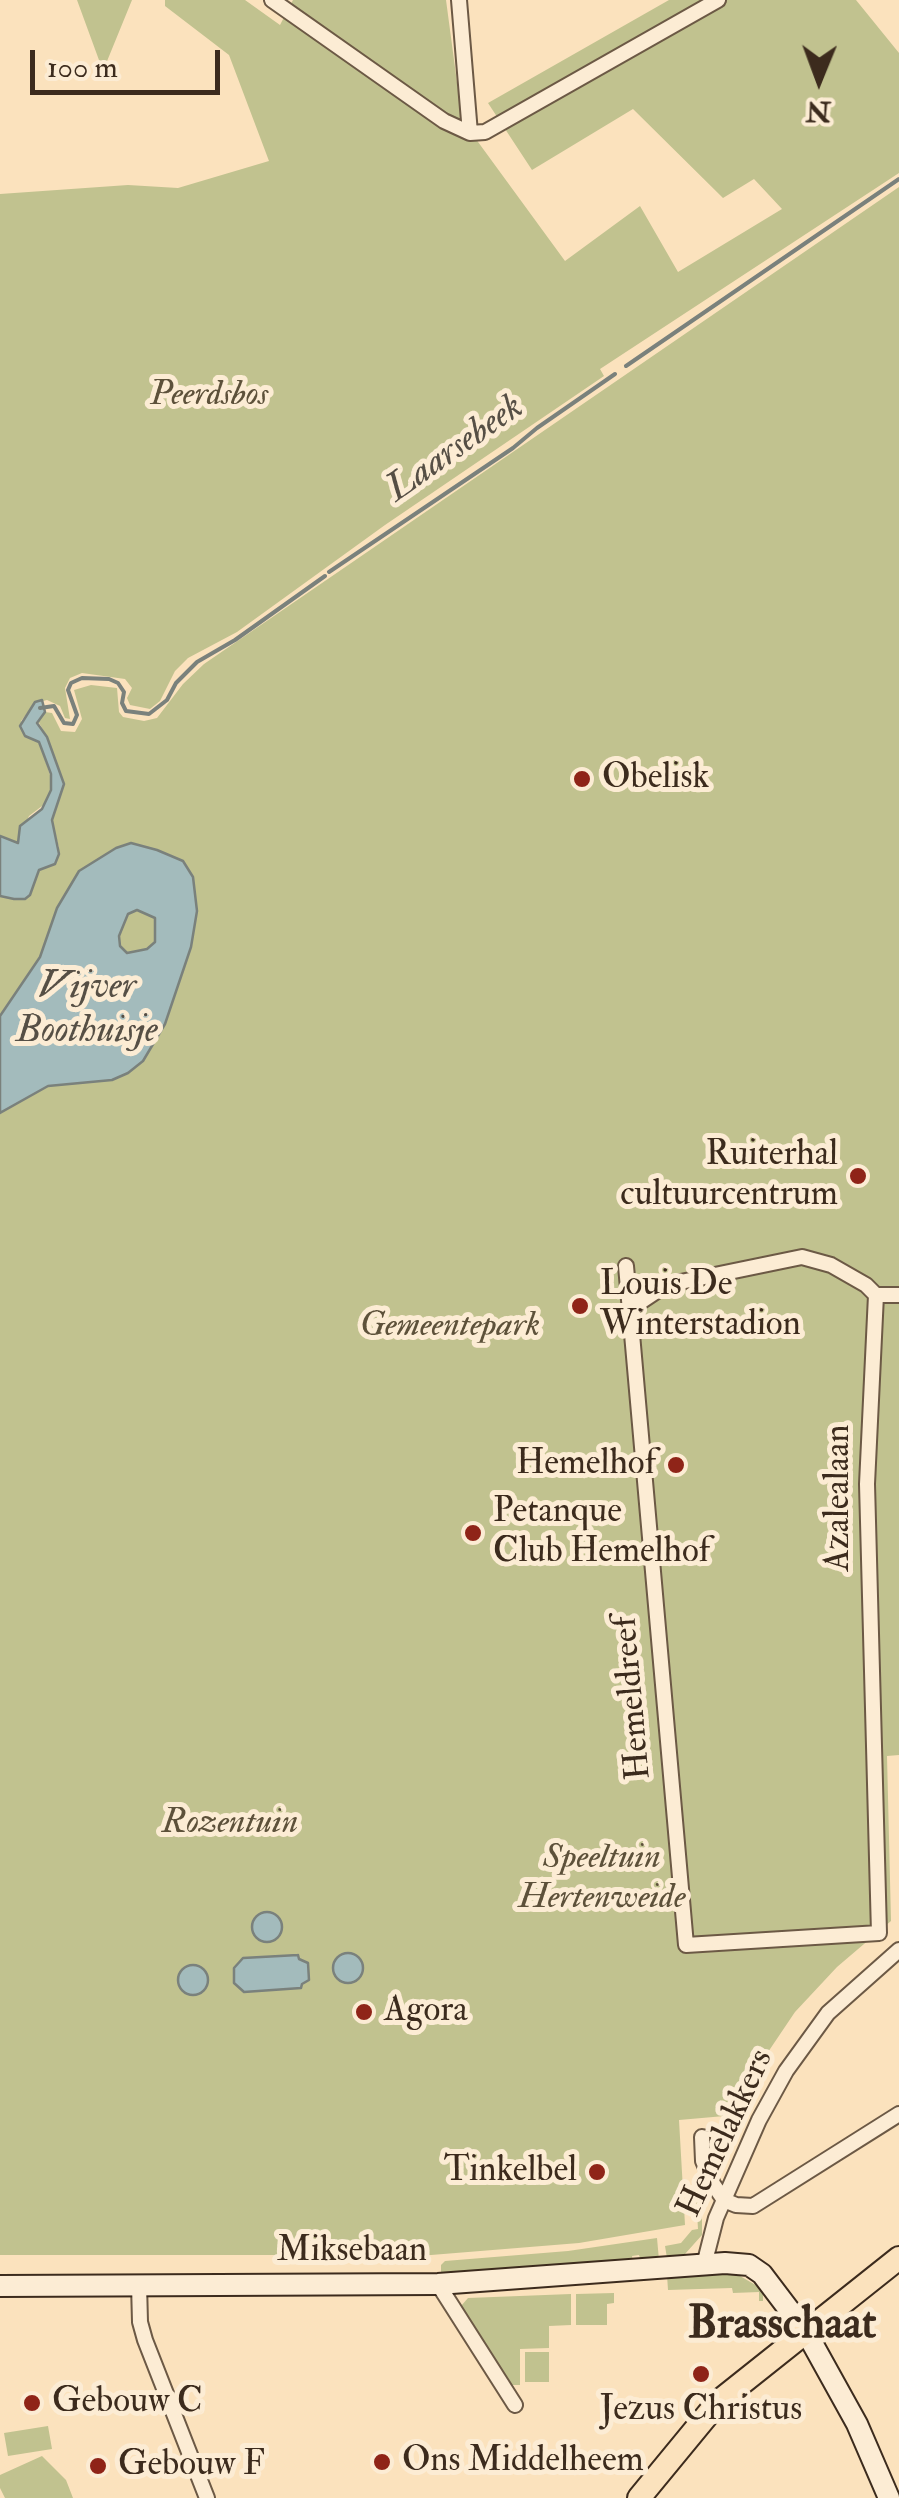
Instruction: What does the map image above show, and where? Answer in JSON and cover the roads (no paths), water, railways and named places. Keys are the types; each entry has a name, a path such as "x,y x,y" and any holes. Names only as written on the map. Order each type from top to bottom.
{"main road":[{"path":"642,2497 718,2402 899,2258"},
{"name":"Miksebaan","path":"0,2286 438,2284 749,2265 762,2274 806,2332 856,2424 889,2498"}],"street":[{"path":"272,0 444,121 470,133 485,132 718,0"},
{"path":"459,0 470,133"},
{"path":"630,1309 657,1288 802,1257 831,1265 876,1295 899,1295"},
{"name":"Hemeldreef","path":"657,1288 626,1270 686,1945 879,1933"},
{"name":"Azalealaan","path":"876,1295 868,1484 879,1933"},
{"path":"879,1933 897,1951"},
{"name":"Hemelakkers","path":"704,2265 716,2218 759,2120 802,2046 844,1996 897,1951"},
{"path":"702,2137 704,2160 724,2200 753,2206 899,2114"},
{"path":"139,2284 140,2322 207,2498"},
{"path":"438,2284 515,2405"}],"water":[{"path":"42,700 45,712 37,723 47,737 64,784 52,820 59,854 55,864 39,870 30,895 14,899 0,896 0,836 18,843 20,826 42,809 51,790 51,774 39,742 25,736 20,726 35,702"},
{"name":"Vijver Boothuisje","path":"131,843 157,850 183,861 193,877 197,911 191,947 165,1024 143,1061 128,1073 112,1080 48,1086 0,1113 0,1016 40,957 57,908 79,871","holes":["137,910 155,918 155,942 147,949 127,953 120,946 119,936 128,914"]},
{"path":"267,1912 278,1916 282,1927 278,1938 267,1942 256,1938 252,1927 256,1916"},
{"path":"348,1953 359,1957 363,1968 359,1979 348,1983 337,1979 333,1968 337,1957"},
{"path":"298,1955 308,1963 309,1980 301,1988 244,1992 234,1983 234,1968 243,1958"},
{"path":"193,1965 204,1969 208,1980 204,1991 193,1995 182,1991 178,1980 182,1969"}],"waterway":[{"name":"Laarsebeek","path":"626,366 899,179"},
{"name":"Laarsebeek","path":"329,572 615,374"},
{"name":"Laarsebeek","path":"40,708 54,706 64,723 73,724 77,715 68,690 71,683 82,678 109,679 124,692 122,703 126,711 149,714 167,700 176,683 197,662 325,576"}],"place":[{"name":"Obelisk","path":"582,779"},
{"name":"Ruiterhal cultuurcentrum","path":"858,1176"},
{"name":"Louis De Winterstadion","path":"580,1306"},
{"name":"Hemelhof","path":"676,1465"},
{"name":"Petanque Club Hemelhof","path":"473,1533"},
{"name":"Agora","path":"364,2012"},
{"name":"Tinkelbel","path":"597,2172"},
{"name":"Jezus Christus","path":"701,2374"},
{"name":"Gebouw C","path":"32,2403"},
{"name":"Ons Middelheem","path":"382,2462"},
{"name":"Gebouw F","path":"98,2466"}],"district":[{"name":"Brasschaat","path":"782,2327"}],"park label":[{"name":"Peerdsbos","path":"209,396"},
{"name":"Gemeentepark","path":"450,1327"},
{"name":"Rozentuin","path":"230,1824"},
{"name":"Speeltuin Hertenweide","path":"602,1879"}]}
